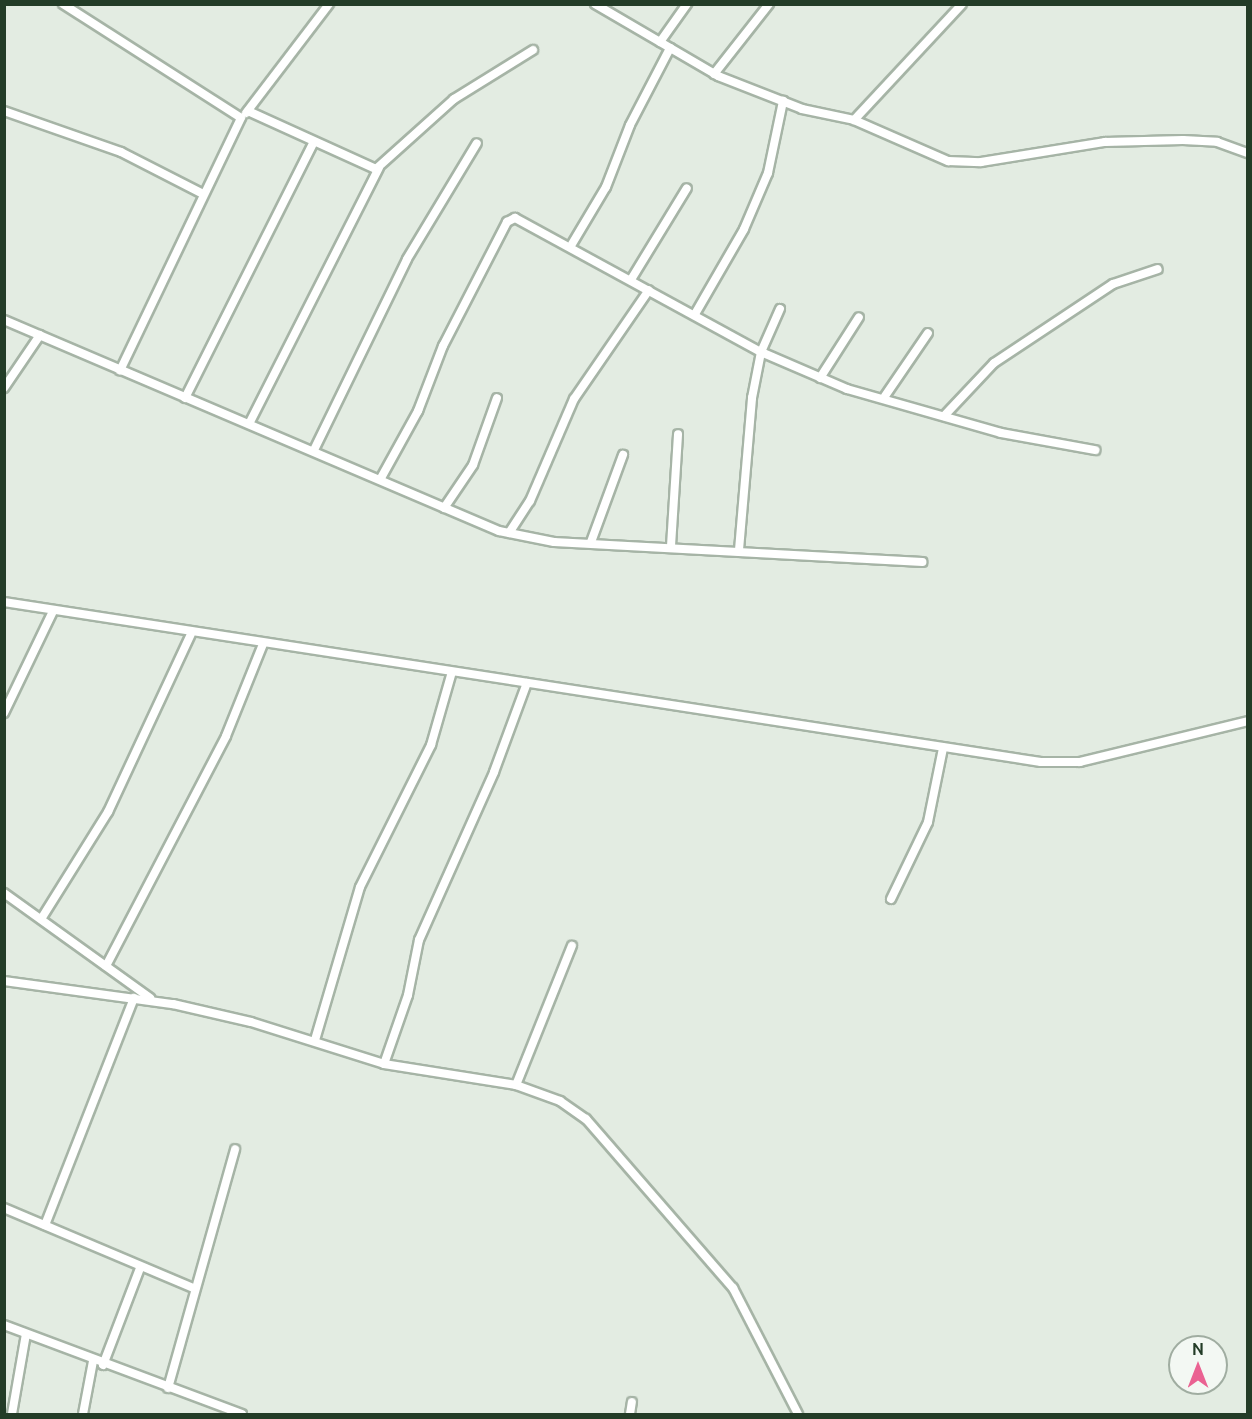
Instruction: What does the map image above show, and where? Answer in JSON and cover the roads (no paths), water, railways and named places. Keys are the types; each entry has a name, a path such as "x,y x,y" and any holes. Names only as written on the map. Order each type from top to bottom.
{"street":[{"path":"63,4 241,118"},
{"path":"120,370 241,118 329,4"},
{"path":"660,42 687,4"},
{"path":"714,75 769,4"},
{"path":"854,120 962,4"},
{"path":"597,5 714,75 783,101 854,120 948,161 981,162 1105,142 1183,140 1217,142 1248,153"},
{"path":"572,244 606,187 630,125 670,48"},
{"path":"249,424 379,168 454,99 533,50"},
{"path":"695,314 744,229 768,173 783,101"},
{"path":"4,111 121,152 203,194"},
{"path":"248,111 314,142 379,168"},
{"path":"185,398 314,142"},
{"path":"314,450 407,259 477,143"},
{"path":"632,278 687,188"},
{"path":"381,478 507,222 515,218 572,244 649,290 762,352 820,378 1001,433 1095,450"},
{"path":"944,416 961,392 994,363 1113,284 1158,269"},
{"path":"509,533 546,468 574,399 649,290"},
{"path":"739,550 747,437 762,352 780,309"},
{"path":"820,378 859,317"},
{"path":"4,320 185,398 381,478 444,508 509,533 591,542 922,562"},
{"path":"885,396 928,333"},
{"path":"4,388 40,335"},
{"path":"444,508 473,465 497,398"},
{"path":"671,546 678,434"},
{"path":"591,542 623,455"},
{"path":"4,602 191,634 527,683 943,748 1080,762 1248,721"},
{"path":"4,713 53,611"},
{"path":"43,916 108,812 191,634"},
{"path":"106,966 235,719 262,644"},
{"path":"315,1040 360,887 430,745 452,672"},
{"path":"384,1064 408,995 419,940 494,772 527,683"},
{"path":"891,899 928,822 943,748"},
{"path":"4,893 43,916 156,1002"},
{"path":"516,1085 572,946"},
{"path":"4,981 156,1002 315,1040 384,1064 516,1085 560,1101 586,1119 678,1220 733,1287 798,1414"},
{"path":"45,1225 134,998"},
{"path":"168,1388 193,1288 235,1149"},
{"path":"4,1208 140,1268 193,1288"},
{"path":"103,1365 140,1268"},
{"path":"4,1325 103,1365 243,1414"},
{"path":"12,1414 26,1334"},
{"path":"83,1414 93,1361"},
{"path":"630,1414 632,1402"}]}
